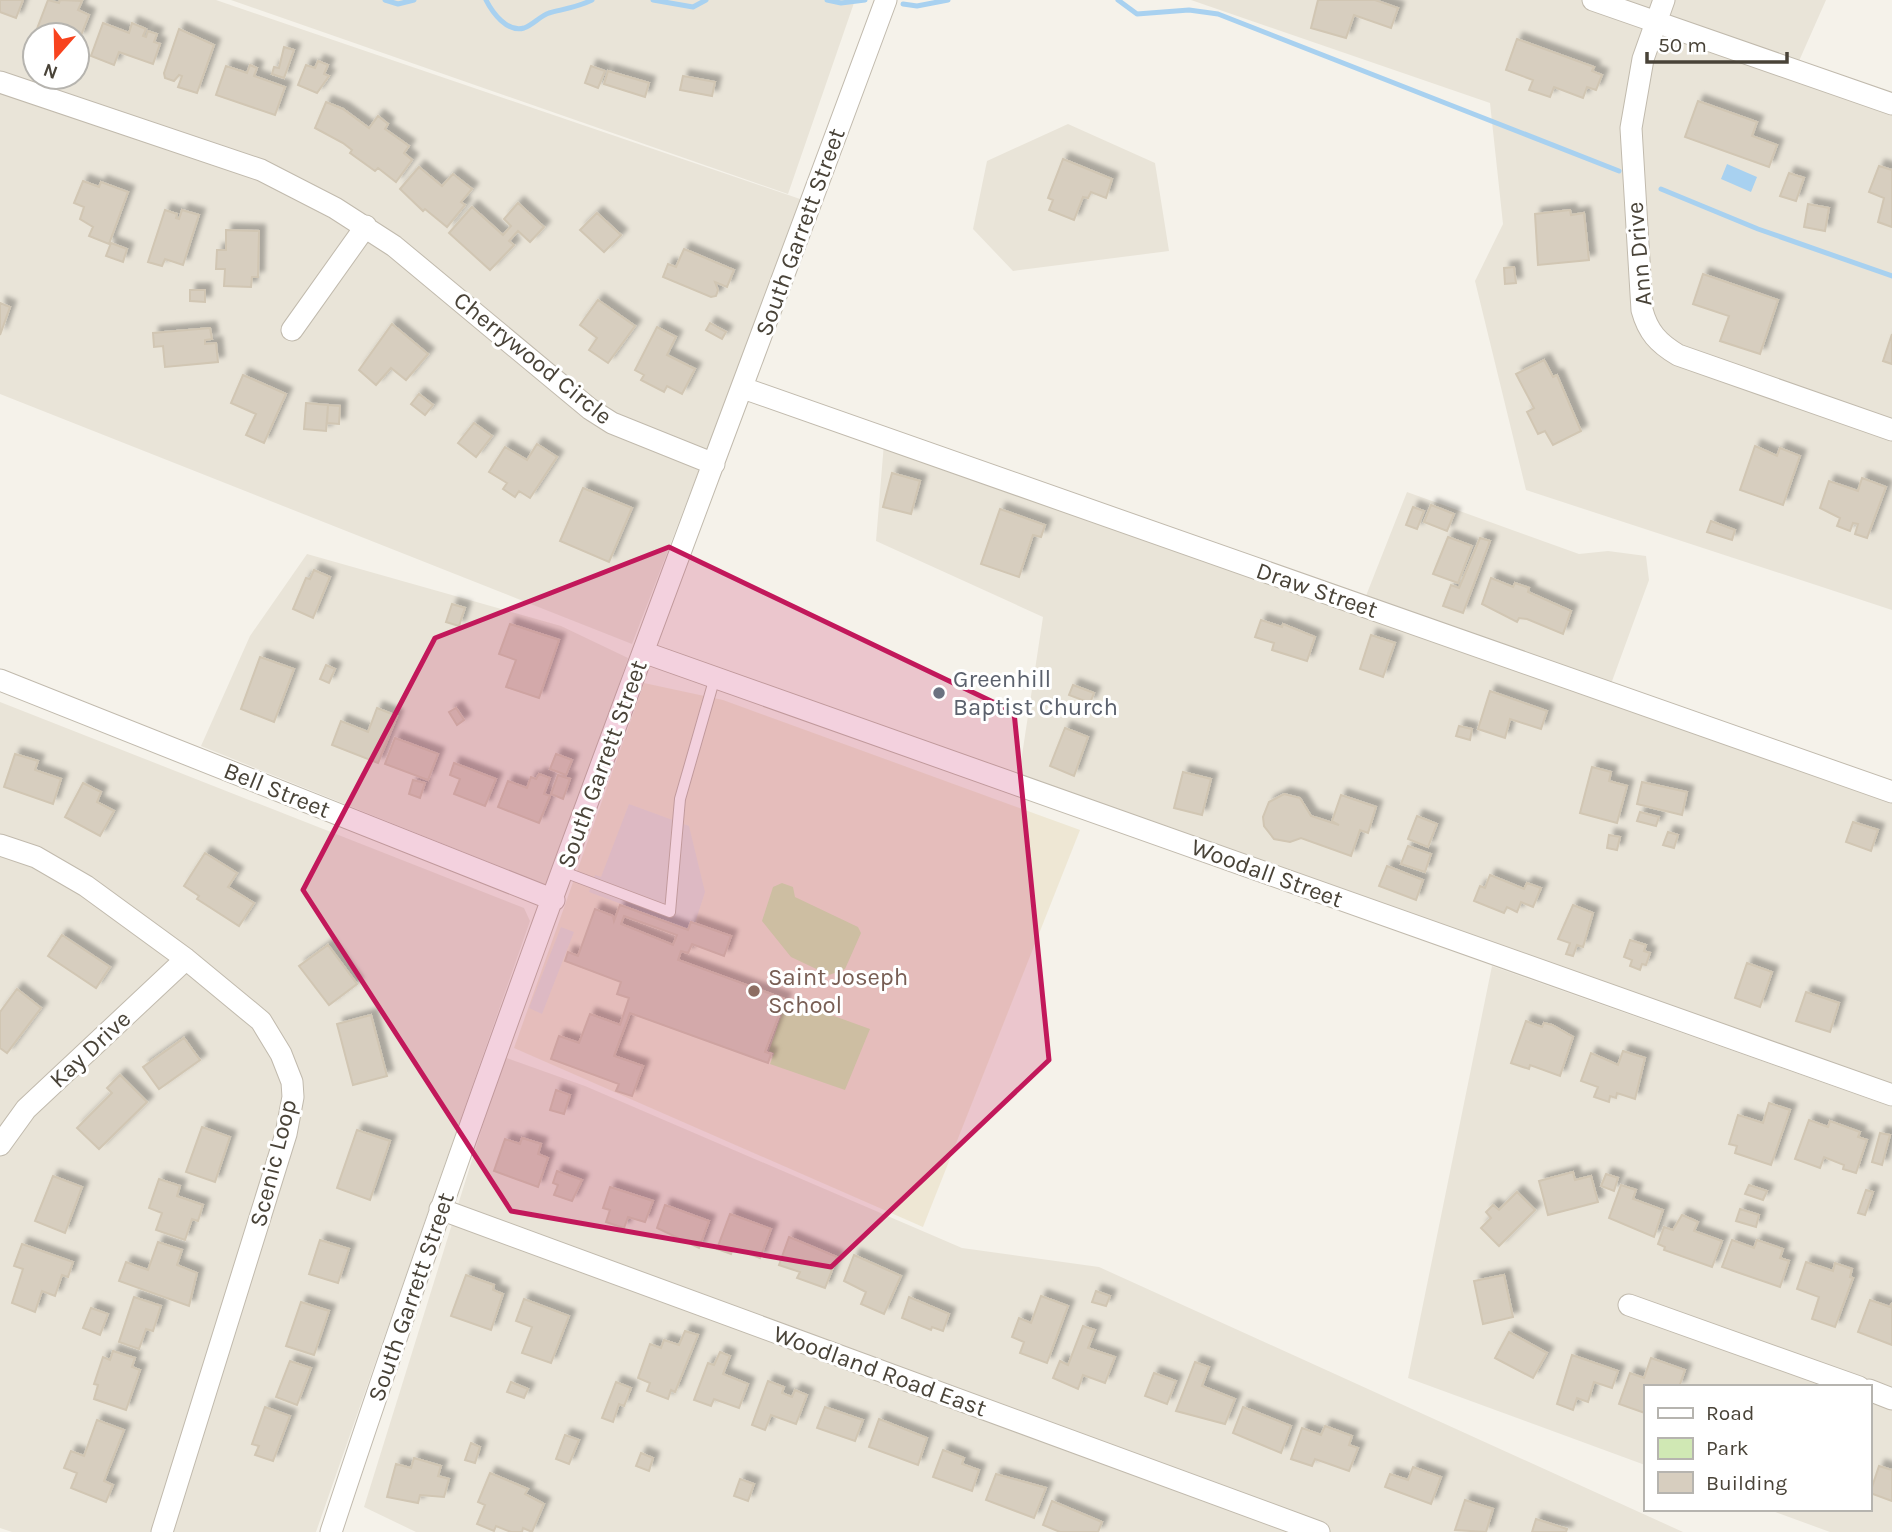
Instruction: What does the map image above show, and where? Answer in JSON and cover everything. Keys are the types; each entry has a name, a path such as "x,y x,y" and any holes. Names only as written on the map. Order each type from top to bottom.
{"street":[{"name":"South Garrett Street","path":"331,1532 440,1209 643,652 886,0"},
{"path":"1593,0 1892,104"},
{"name":"Ann Drive","path":"1664,0 1638,79 1630,128 1643,310 1647,326 1664,347 1678,355 1892,430"},
{"name":"Cherrywood Circle","path":"0,82 261,170 300,187 366,226 412,260 590,409 632,432 714,464"},
{"path":"292,330 366,226"},
{"name":"Draw Street","path":"743,388 1892,792"},
{"name":"Woodall Street","path":"643,652 1892,1095"},
{"name":"Bell Street","path":"0,680 554,900"},
{"name":"Scenic Loop","path":"0,845 53,865 186,959 261,1021 289,1070 293,1097 286,1134 162,1532"},
{"name":"Kay Drive","path":"0,1144 26,1109 186,959"},
{"name":"Woodland Road East","path":"440,1209 1319,1532"},
{"path":"1629,1305 1853,1385"},
{"path":"1871,1391 1892,1399"}],"lane":[{"path":"564,872 670,912 680,799 715,677"}],"highlighted area":[{"path":"669,547 1014,712 1049,1060 831,1267 511,1211 303,890 435,638"}],"shaded area":[{"path":"0,0 216,0 803,200 632,644 0,394"},
{"path":"231,0 855,0 788,194"},
{"path":"1191,0 1826,0 1799,61 1892,93 1892,610 1526,490 1475,281 1503,224 1490,103"},
{"path":"1068,124 1155,163 1169,251 1013,271 973,229 987,161"},
{"path":"884,443 1360,611 1407,492 1579,554 1608,551 1646,556 1649,580 1611,684 1892,785 1892,1087 1019,775 1043,617 876,541"},
{"path":"307,554 561,626 628,658 550,887 201,746 250,636"},
{"path":"644,683 723,700 1080,830 923,1227 514,1048"},
{"path":"0,702 524,908 530,921 316,1532 12,1532 0,1528"},
{"path":"629,804 689,826 705,892 695,923 691,922 688,929 589,892 595,875 601,877"},
{"path":"561,927 574,932 542,1014 529,1008"},
{"path":"1492,966 1892,1107 1892,1532 1830,1532 1772,1511 1871,1511 1871,1385 1644,1385 1644,1465 1408,1378"},
{"path":"504,1057 585,1086 962,1248 1099,1267 1683,1532 416,1532 364,1507"}],"green space":[{"path":"782,883 793,887 795,897 858,927 861,933 845,969 829,975 791,957 762,921 773,887"},
{"path":"787,999 870,1029 845,1090 770,1064 774,1053 769,1051"}],"water":[{"path":"1727,164 1757,177 1751,192 1721,179"}],"building":[{"path":"0,0 23,0 16,18 0,12"},
{"path":"48,0 59,3 60,0 82,1 78,10 89,15 87,21 40,21"},
{"path":"1318,0 1375,0 1398,8 1391,28 1354,15 1346,38 1311,28"},
{"path":"103,23 129,33 132,23 146,29 143,36 146,37 148,31 157,34 154,42 160,44 153,64 119,52 114,65 91,56"},
{"path":"179,29 214,45 197,93 178,87 182,76 179,75 174,81 165,78 164,73"},
{"path":"1517,39 1594,67 1592,71 1602,75 1596,90 1587,87 1583,98 1554,87 1550,97 1529,90 1533,80 1506,70"},
{"path":"284,47 294,50 284,78 272,74 274,67 279,68"},
{"path":"318,61 328,65 324,74 329,76 317,93 298,85 306,65 315,68"},
{"path":"250,65 257,68 254,76 285,87 275,115 216,95 226,66 247,73"},
{"path":"591,66 605,71 598,88 585,83"},
{"path":"608,71 649,83 645,97 604,84"},
{"path":"683,76 715,82 712,96 680,90"},
{"path":"1698,101 1757,122 1752,136 1777,145 1769,167 1685,137"},
{"path":"326,102 343,109 369,128 378,116 388,124 385,129 409,146 404,153 412,160 396,182 378,168 375,171 350,153 352,150 343,143 315,128"},
{"path":"1063,159 1112,179 1106,198 1091,192 1088,198 1083,197 1074,220 1049,210 1053,200 1048,198"},
{"path":"1879,166 1892,170 1892,227 1878,222 1884,198 1869,192"},
{"path":"419,167 442,186 453,174 472,189 461,202 465,205 447,227 425,209 423,211 400,189"},
{"path":"1789,173 1804,178 1796,201 1780,196"},
{"path":"83,181 99,187 101,182 128,192 109,244 89,236 93,227 80,219 84,207 74,203"},
{"path":"518,203 544,227 530,242 518,231 509,241 514,245 490,270 449,233 472,207 503,235 511,226 504,219"},
{"path":"1808,204 1829,208 1825,231 1804,227"},
{"path":"165,210 177,214 176,218 179,219 182,210 199,215 183,265 165,259 162,266 148,262"},
{"path":"1570,210 1571,215 1584,213 1589,260 1538,265 1535,214"},
{"path":"597,213 621,235 604,252 580,230"},
{"path":"226,230 259,231 258,277 252,277 251,287 224,286 225,269 216,269 217,250 226,250"},
{"path":"111,243 127,249 123,262 106,256"},
{"path":"684,249 734,270 727,287 715,282 718,290 716,296 711,297 663,277 668,264 676,267"},
{"path":"1514,267 1516,283 1505,284 1504,268"},
{"path":"1703,274 1778,300 1760,354 1720,341 1729,316 1693,304"},
{"path":"190,290 205,290 205,302 190,301"},
{"path":"598,300 635,326 608,363 589,350 597,338 580,325"},
{"path":"0,303 10,307 0,335"},
{"path":"710,323 726,332 722,339 706,330"},
{"path":"392,324 428,354 406,380 391,368 376,385 359,370"},
{"path":"657,327 676,337 667,355 695,369 682,394 667,386 664,392 641,380 644,375 635,370"},
{"path":"210,328 212,339 205,340 205,344 216,343 218,362 165,367 163,346 154,347 153,333"},
{"path":"1892,334 1892,364 1883,361"},
{"path":"1544,360 1553,377 1557,375 1581,431 1553,445 1545,431 1538,434 1527,412 1534,408 1516,374"},
{"path":"243,375 286,394 264,443 246,435 256,414 231,403"},
{"path":"419,394 433,405 425,415 411,404"},
{"path":"306,403 328,405 326,431 304,429"},
{"path":"328,405 340,406 339,424 327,423"},
{"path":"474,423 492,436 476,457 458,443"},
{"path":"537,444 557,457 530,498 519,491 515,497 503,489 507,483 489,472 505,447 527,460"},
{"path":"1755,446 1777,456 1780,448 1800,456 1783,505 1740,490"},
{"path":"892,473 920,481 911,514 883,507"},
{"path":"1862,478 1886,487 1867,538 1855,534 1858,524 1853,523 1850,531 1837,526 1840,518 1820,508 1829,481 1858,491"},
{"path":"583,488 632,508 609,562 560,541"},
{"path":"1431,505 1454,514 1447,531 1424,522"},
{"path":"1413,507 1424,511 1417,529 1406,525"},
{"path":"1000,509 1045,525 1041,537 1033,535 1019,577 981,564"},
{"path":"1711,521 1735,530 1732,540 1707,532"},
{"path":"1448,537 1472,546 1458,583 1433,574"},
{"path":"1480,538 1490,541 1463,613 1443,606 1451,585 1459,588"},
{"path":"314,570 330,577 313,618 293,609 306,578 310,579"},
{"path":"1491,578 1513,587 1515,583 1529,588 1528,592 1571,611 1563,634 1527,619 1519,618 1517,622 1482,604"},
{"path":"452,604 465,608 459,626 446,622"},
{"path":"1261,620 1282,627 1283,624 1315,637 1307,661 1272,650 1274,643 1255,637"},
{"path":"510,624 559,640 539,698 506,687 516,660 499,654"},
{"path":"1371,635 1395,643 1383,677 1360,669"},
{"path":"260,657 294,669 274,722 241,709"},
{"path":"326,665 335,669 329,683 320,679"},
{"path":"1073,685 1094,693 1090,703 1069,695"},
{"path":"1490,691 1547,711 1541,729 1510,719 1505,738 1478,729"},
{"path":"377,708 397,716 378,763 332,745 341,721 368,732"},
{"path":"456,708 464,720 457,725 449,712"},
{"path":"1459,726 1472,729 1470,740 1456,736"},
{"path":"1065,728 1088,737 1074,776 1050,766"},
{"path":"395,738 438,754 428,780 385,764"},
{"path":"15,754 38,761 35,770 61,779 53,804 4,787"},
{"path":"556,754 572,760 566,775 550,769"},
{"path":"454,763 496,779 485,806 454,794 460,779 450,775"},
{"path":"1592,767 1611,772 1609,781 1627,786 1617,823 1580,813"},
{"path":"1183,772 1211,779 1202,815 1174,808"},
{"path":"539,774 550,778 544,794 550,796 539,823 498,807 508,781 527,788 531,777 536,779"},
{"path":"558,775 570,779 563,799 551,794"},
{"path":"413,780 425,783 420,798 409,794"},
{"path":"1642,782 1687,792 1682,815 1637,804"},
{"path":"83,783 101,792 97,802 114,811 100,836 65,817"},
{"path":"1284,794 1300,798 1311,816 1339,825 1332,821 1341,795 1376,807 1368,833 1360,830 1351,856 1301,838 1290,842 1274,839 1264,826 1263,817 1269,802"},
{"path":"1640,812 1659,817 1656,826 1637,821"},
{"path":"1417,816 1437,824 1428,847 1408,839"},
{"path":"1853,822 1878,830 1871,851 1846,842"},
{"path":"1668,832 1678,835 1674,848 1663,845"},
{"path":"1609,835 1620,837 1617,850 1607,848"},
{"path":"1408,846 1431,854 1425,872 1401,864"},
{"path":"205,853 237,873 228,887 254,903 239,926 197,899 199,896 184,886"},
{"path":"1387,866 1423,880 1416,900 1379,886"},
{"path":"1490,875 1524,889 1527,883 1541,888 1533,907 1521,902 1517,912 1507,907 1504,913 1474,901 1480,886 1485,888"},
{"path":"620,905 688,930 691,922 731,936 724,956 692,944 688,953 681,951 678,960 785,999 765,1052 771,1054 768,1063 630,1013 614,1056 643,1066 632,1096 616,1091 619,1084 551,1059 559,1036 579,1043 590,1014 620,1025 629,998 617,994 621,982 565,961 568,952 578,956 595,909 613,916 614,921","holes":["624,916 677,935 673,945 621,924"]},
{"path":"1573,905 1593,913 1583,947 1577,945 1573,956 1566,954 1570,943 1558,939"},
{"path":"62,935 110,967 96,988 48,956"},
{"path":"1630,940 1646,945 1644,951 1650,953 1646,965 1642,964 1640,970 1630,966 1632,960 1624,957"},
{"path":"328,945 357,984 329,1005 299,966"},
{"path":"1747,963 1772,972 1760,1007 1735,998"},
{"path":"17,989 41,1008 7,1053 0,1048 0,1012"},
{"path":"1806,992 1839,1003 1830,1032 1796,1021"},
{"path":"371,1015 387,1076 353,1085 337,1024"},
{"path":"1526,1021 1542,1027 1544,1023 1552,1025 1573,1037 1560,1076 1530,1065 1529,1069 1511,1063"},
{"path":"184,1038 200,1060 159,1089 143,1067"},
{"path":"1623,1051 1645,1058 1635,1099 1617,1093 1616,1098 1610,1096 1609,1102 1594,1097 1598,1087 1581,1081 1591,1053 1618,1065"},
{"path":"120,1075 147,1102 99,1149 77,1128 112,1093 107,1088"},
{"path":"556,1090 570,1095 564,1114 550,1110"},
{"path":"1769,1103 1790,1110 1771,1165 1735,1153 1737,1146 1729,1144 1738,1115 1763,1123"},
{"path":"1809,1120 1828,1127 1830,1121 1860,1132 1858,1137 1867,1140 1856,1173 1843,1169 1844,1165 1824,1157 1820,1168 1795,1159"},
{"path":"202,1127 230,1137 215,1182 186,1172"},
{"path":"357,1130 390,1141 370,1200 337,1188"},
{"path":"1880,1133 1890,1135 1882,1165 1872,1162"},
{"path":"522,1138 541,1144 538,1154 548,1158 538,1187 494,1171 505,1139 520,1144"},
{"path":"557,1171 582,1180 572,1201 554,1195 558,1185 553,1183"},
{"path":"1573,1172 1575,1180 1591,1176 1598,1202 1548,1215 1539,1181"},
{"path":"1606,1174 1618,1178 1614,1191 1601,1186"},
{"path":"53,1176 82,1187 65,1233 35,1221"},
{"path":"159,1179 180,1186 177,1196 203,1205 198,1221 192,1219 185,1240 156,1230 162,1213 149,1208"},
{"path":"1621,1185 1636,1190 1633,1199 1663,1210 1654,1237 1609,1218"},
{"path":"1749,1185 1767,1191 1763,1200 1745,1194"},
{"path":"610,1187 653,1201 645,1222 628,1217 624,1228 606,1222 610,1210 603,1208"},
{"path":"1866,1190 1873,1192 1865,1215 1858,1213"},
{"path":"1517,1192 1535,1210 1499,1246 1481,1228 1491,1218 1486,1212 1493,1205 1499,1210"},
{"path":"665,1205 709,1221 699,1248 657,1228"},
{"path":"1740,1209 1759,1215 1756,1227 1736,1221"},
{"path":"730,1214 771,1229 760,1258 733,1248 731,1254 717,1249"},
{"path":"1682,1215 1698,1222 1694,1231 1722,1241 1712,1267 1664,1250 1665,1247 1658,1244 1664,1227 1673,1230"},
{"path":"789,1237 837,1257 825,1288 797,1278 800,1272 779,1265"},
{"path":"320,1240 349,1249 338,1283 309,1274"},
{"path":"1732,1240 1754,1248 1757,1240 1783,1249 1780,1258 1789,1261 1780,1287 1722,1267"},
{"path":"158,1242 182,1250 177,1265 197,1273 189,1306 119,1281 126,1262 148,1270"},
{"path":"22,1244 73,1262 68,1277 62,1275 55,1296 42,1291 35,1312 12,1303 23,1269 14,1266"},
{"path":"854,1255 901,1276 884,1314 861,1304 866,1292 844,1281"},
{"path":"1806,1262 1833,1271 1835,1263 1852,1269 1850,1277 1853,1278 1835,1327 1812,1319 1819,1297 1797,1289"},
{"path":"466,1275 494,1285 493,1290 503,1294 491,1330 451,1316"},
{"path":"1504,1275 1513,1317 1483,1324 1474,1281"},
{"path":"1096,1291 1110,1296 1106,1306 1092,1302"},
{"path":"1041,1296 1068,1306 1047,1363 1020,1353 1024,1342 1012,1337 1019,1318 1031,1323"},
{"path":"134,1297 161,1306 153,1331 146,1329 139,1349 119,1342"},
{"path":"909,1297 949,1314 943,1331 932,1327 931,1330 902,1318"},
{"path":"524,1299 569,1316 551,1363 522,1353 532,1327 516,1321"},
{"path":"1870,1300 1890,1307 1892,1303 1892,1345 1858,1332"},
{"path":"301,1302 329,1311 314,1355 286,1346"},
{"path":"91,1308 108,1314 100,1335 83,1328"},
{"path":"1083,1326 1095,1330 1088,1348 1115,1357 1105,1383 1083,1375 1078,1389 1053,1378 1060,1361 1068,1365"},
{"path":"685,1331 698,1335 675,1392 671,1390 668,1399 647,1391 650,1383 638,1378 650,1344 661,1348 664,1340 679,1345"},
{"path":"1509,1332 1547,1353 1533,1378 1495,1358"},
{"path":"113,1351 135,1358 132,1367 140,1370 126,1410 94,1399 98,1385 94,1384 103,1357 110,1360"},
{"path":"720,1352 730,1356 723,1374 748,1384 739,1408 714,1399 711,1406 694,1400 708,1363 714,1365"},
{"path":"1572,1355 1618,1371 1612,1388 1594,1382 1588,1402 1577,1398 1573,1410 1557,1404"},
{"path":"1651,1358 1685,1370 1680,1385 1644,1385 1644,1413 1619,1404 1630,1373 1644,1378"},
{"path":"290,1361 311,1368 297,1405 276,1397"},
{"path":"1195,1362 1209,1367 1202,1386 1235,1399 1225,1424 1176,1411"},
{"path":"1154,1373 1176,1381 1167,1404 1145,1396"},
{"path":"768,1381 784,1387 782,1393 792,1397 795,1390 807,1395 796,1424 771,1415 765,1430 752,1425"},
{"path":"511,1382 528,1389 524,1398 507,1392"},
{"path":"616,1382 631,1388 624,1406 619,1404 613,1422 602,1418"},
{"path":"265,1407 290,1416 273,1461 255,1455 259,1446 252,1444"},
{"path":"825,1407 863,1420 855,1441 817,1428"},
{"path":"1243,1407 1291,1426 1281,1453 1233,1433"},
{"path":"879,1419 927,1438 918,1465 869,1447"},
{"path":"97,1420 124,1430 104,1481 113,1485 106,1502 71,1488 77,1473 64,1468 71,1451 84,1456"},
{"path":"1325,1426 1352,1436 1349,1445 1358,1448 1349,1471 1315,1459 1312,1466 1291,1459 1302,1428 1321,1435"},
{"path":"565,1435 579,1440 569,1464 556,1459"},
{"path":"471,1443 480,1447 475,1463 465,1460"},
{"path":"943,1450 964,1458 962,1464 979,1470 972,1491 933,1477"},
{"path":"641,1453 653,1458 649,1471 636,1466"},
{"path":"414,1458 441,1466 438,1476 449,1479 444,1497 420,1495 418,1503 387,1497 396,1464 411,1468"},
{"path":"1879,1466 1892,1470 1892,1501 1871,1493"},
{"path":"1413,1467 1441,1477 1431,1504 1385,1487 1390,1474 1408,1480"},
{"path":"490,1473 528,1489 525,1494 544,1504 532,1532 523,1528 522,1532 511,1532 496,1526 494,1531 477,1524 485,1505 478,1502"},
{"path":"996,1474 1046,1488 1034,1518 986,1500"},
{"path":"740,1479 754,1484 748,1501 734,1496"},
{"path":"1465,1500 1493,1509 1486,1532 1455,1530"},
{"path":"1052,1501 1102,1522 1098,1532 1060,1532 1043,1525"},
{"path":"1536,1519 1567,1529 1566,1532 1532,1532"}],"waterway":[{"path":"385,0 398,4 414,0"},
{"path":"486,0 506,25 518,29 527,27 549,13 592,0"},
{"path":"653,0 693,7 706,0"},
{"path":"827,0 841,3 865,0"},
{"path":"903,4 917,6 948,0"},
{"path":"1118,0 1137,14 1189,10 1218,14 1619,171"},
{"path":"1661,189 1758,229 1892,276"}],"place":[{"name":"Greenhill Baptist Church","path":"939,693"},
{"name":"Saint Joseph School","path":"754,991"}]}
